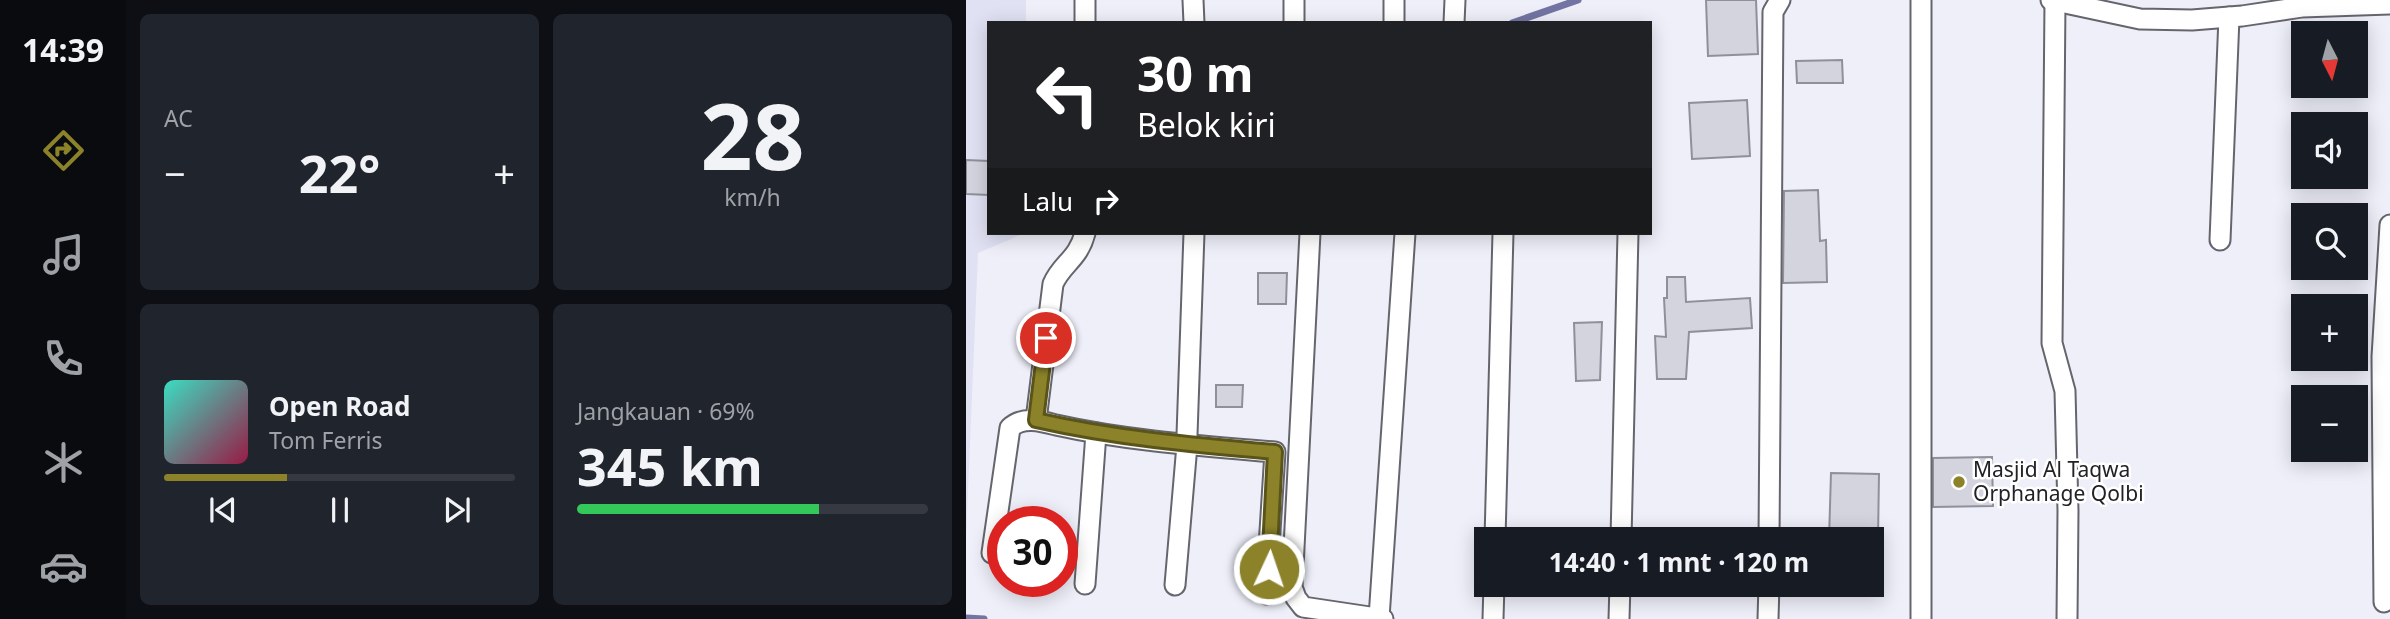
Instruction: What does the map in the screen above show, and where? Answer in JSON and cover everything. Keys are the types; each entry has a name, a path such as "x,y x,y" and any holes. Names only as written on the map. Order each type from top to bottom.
{"street":[{"path":"1085,0 1085,21"},
{"path":"1194,0 1194,21"},
{"path":"1294,0 1294,21"},
{"path":"1394,0 1394,21"},
{"path":"1769,527 1773,12 1780,0"},
{"path":"1921,0 1921,619"},
{"path":"2067,619 2065,391 2052,343 2053,0 2140,19 2229,17 2302,7 2388,3"},
{"path":"2220,240 2229,17"},
{"path":"2384,602 2382,357 2390,225"},
{"path":"1036,420 1053,284 1081,248 1084,235"},
{"path":"1175,585 1187,440 1194,235"},
{"path":"1310,235 1292,587 1303,607 1381,618 1405,235"},
{"path":"1496,527 1503,235"},
{"path":"1621,527 1628,235"},
{"path":"999,506 1010,428 1016,423 1036,420 1096,433 1187,440 1275,452 1266,594"},
{"path":"1085,584 1096,433"},
{"path":"1493,619 1494,597"},
{"path":"1619,619 1620,597"},
{"path":"1769,597 1769,619"}],"shaded area":[{"path":"966,0 1026,0 1026,21 987,21 987,235 1020,235 978,253 966,538"}],"building":[{"path":"1706,0 1756,0 1758,54 1708,56"},
{"path":"1842,60 1843,83 1797,83 1796,61"},
{"path":"1747,100 1750,156 1692,159 1689,103"},
{"path":"966,160 987,161 987,195 966,194"},
{"path":"1818,190 1820,241 1826,240 1827,282 1783,283 1784,191"},
{"path":"1258,273 1287,273 1286,304 1258,304"},
{"path":"1667,277 1685,277 1686,302 1750,298 1752,328 1689,332 1686,379 1657,379 1655,336 1666,337 1664,298 1667,298"},
{"path":"1602,322 1600,380 1576,381 1574,323"},
{"path":"1216,385 1243,385 1242,407 1216,407"},
{"name":"Masjid Al Taqwa Orphanage Qolbi","path":"1992,457 1993,506 1933,507 1933,458"},
{"path":"1831,473 1879,474 1878,527 1829,527"}],"waterway":[{"path":"1518,21 1578,0"},
{"path":"966,618 984,619"}],"place":[{"name":"Masjid Al Taqwa Orphanage Qolbi","path":"1959,482"}],"route":[{"path":"1046,338 1036,420 1096,433 1275,452 1269,569"}]}
